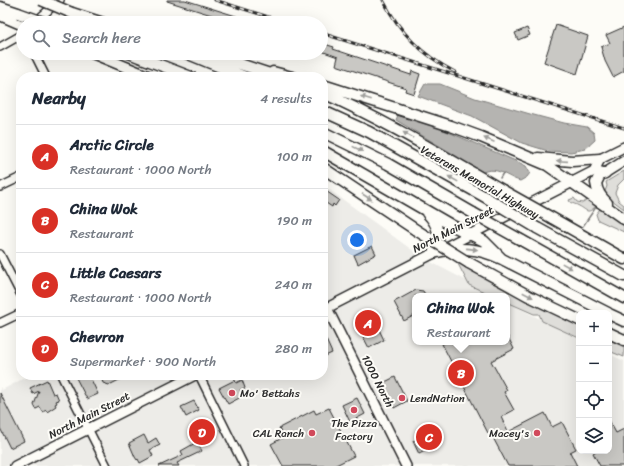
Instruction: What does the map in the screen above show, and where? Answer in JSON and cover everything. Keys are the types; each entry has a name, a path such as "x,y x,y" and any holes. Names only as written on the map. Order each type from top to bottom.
{"highway":[{"path":"41,0 81,16"},
{"path":"0,7 14,16"},
{"path":"0,15 14,16"},
{"path":"109,60 138,72"},
{"path":"147,60 178,72"},
{"path":"203,60 233,72"},
{"path":"229,60 265,72"},
{"path":"245,65 272,72"},
{"path":"328,87 422,115 481,137 552,168 624,219"},
{"path":"328,95 359,109 387,124 624,259"},
{"name":"Veterans Memorial Highway","path":"328,113 369,132 624,276"},
{"path":"328,134 388,164 624,298"},
{"path":"328,154 451,225 484,241 502,259"},
{"path":"524,156 546,160 572,161 600,159"},
{"path":"328,171 416,230 469,263 528,296 576,319"},
{"path":"605,173 600,175 596,183 598,192 601,198 624,219"},
{"path":"422,208 430,216 438,230 438,242 433,253"},
{"path":"433,253 454,249 472,249 485,252 502,259 602,310"},
{"path":"612,315 624,321"},
{"path":"612,335 624,340"}],"main road":[{"path":"624,147 600,159 594,171 605,173 624,161"},
{"name":"North Main Street","path":"328,307 594,171"},
{"name":"1000 North","path":"328,315 406,466"},
{"name":"North Main Street","path":"15,466 185,380"}],"street":[{"path":"42,16 60,0"},
{"path":"0,47 16,39"},
{"path":"38,60 44,72"},
{"path":"0,188 16,180"},
{"path":"0,254 16,285"},
{"path":"0,323 16,315"},
{"path":"64,380 107,466"},
{"path":"201,380 244,466"}],"shaded area":[{"path":"425,84 440,84 475,98 564,123 587,127 594,133 595,140 585,149 571,152 548,151 522,143 472,116 418,96"},
{"path":"398,115 439,128 518,162 526,166 530,173 527,177 520,181 498,171 488,170 483,172 396,120"},
{"path":"624,171 624,179 618,185 615,193 619,201 624,205 624,209 604,194 607,186 606,182"},
{"path":"328,189 423,258 490,293 412,293 412,345 510,345 510,304 576,337 576,454 612,454 612,355 624,361 624,466 0,466 0,387 2,390 21,380 328,380"},
{"path":"574,198 577,202 583,203 587,200 596,206 587,211 570,202 569,200"},
{"path":"600,209 624,226 624,232 598,220 596,214"},
{"path":"457,262 525,300 576,324 576,337 542,321 539,314 534,314 510,303 510,293 486,293 469,285"},
{"path":"612,339 624,345 624,357 612,352"}],"building":[{"path":"185,0 236,16 215,16 167,1"},
{"path":"556,25 588,36 577,74 544,62"},
{"path":"624,27 624,71 613,77 605,61 601,47 610,43 606,35"},
{"path":"527,28 530,35 518,40 515,33"},
{"path":"328,45 334,47 333,49 411,75 412,71 420,74 414,94 405,91 406,88 336,65 338,57 328,53"},
{"path":"328,192 339,200 335,206 333,204 332,207 328,204"},
{"path":"372,246 376,254 358,264 354,255"},
{"path":"416,290 423,291 424,293 412,293 412,317 404,321 394,302"},
{"path":"372,315 384,340 369,348 356,323"},
{"path":"510,341 514,349 491,361 507,390 504,392 514,410 501,417 508,432 545,413 552,427 562,422 576,449 570,452 577,466 508,466 490,432 488,433 443,345 510,345"},
{"path":"328,344 332,353 328,355"},
{"path":"395,377 407,401 394,408 381,384"},
{"path":"47,380 53,394 56,393 59,400 56,401 56,406 47,412 46,410 43,412 40,407 36,409 34,405 39,391 33,394 30,388"},
{"path":"77,380 91,380 98,394 87,399"},
{"path":"102,380 119,380 109,385 103,383"},
{"name":"Mo' Bettahs","path":"235,380 236,383 242,380 245,388 240,390 243,396 228,404 219,388"},
{"path":"0,393 24,441 10,448 0,428"},
{"name":"The Pizza Factory","path":"357,398 365,414 350,422 342,405"},
{"path":"194,401 199,410 186,417 181,407"},
{"name":"CAL Ranch","path":"329,408 354,456 334,466 283,466 271,444 284,437 279,428 314,410 316,414"},
{"path":"206,422 212,434 198,441 192,429"},
{"path":"612,426 616,433 624,429 624,466 600,466 594,454 612,454"},
{"path":"431,432 437,445 419,454 413,441"},
{"path":"144,435 148,443 156,438 160,445 150,450 153,456 140,463 135,457 129,443"},
{"path":"197,442 202,451 177,463 179,466 159,466 183,455 181,451"}],"waterway":[{"path":"500,178 503,173"},
{"path":"583,226 596,207"}],"railway":[{"path":"215,0 266,16"},
{"path":"383,0 397,23 413,42 432,58 455,72"},
{"path":"328,35 624,128"}],"place":[{"name":"Arctic Circle","path":"368,323"},
{"name":"China Wok","path":"461,373"},
{"name":"Mo' Bettahs","path":"232,393"},
{"name":"LendNation","path":"402,398"},
{"name":"The Pizza Factory","path":"354,410"},
{"name":"Chevron","path":"202,432"},
{"name":"CAL Ranch","path":"312,433"},
{"name":"Macey's","path":"537,433"},
{"name":"Little Caesars","path":"429,437"}]}
